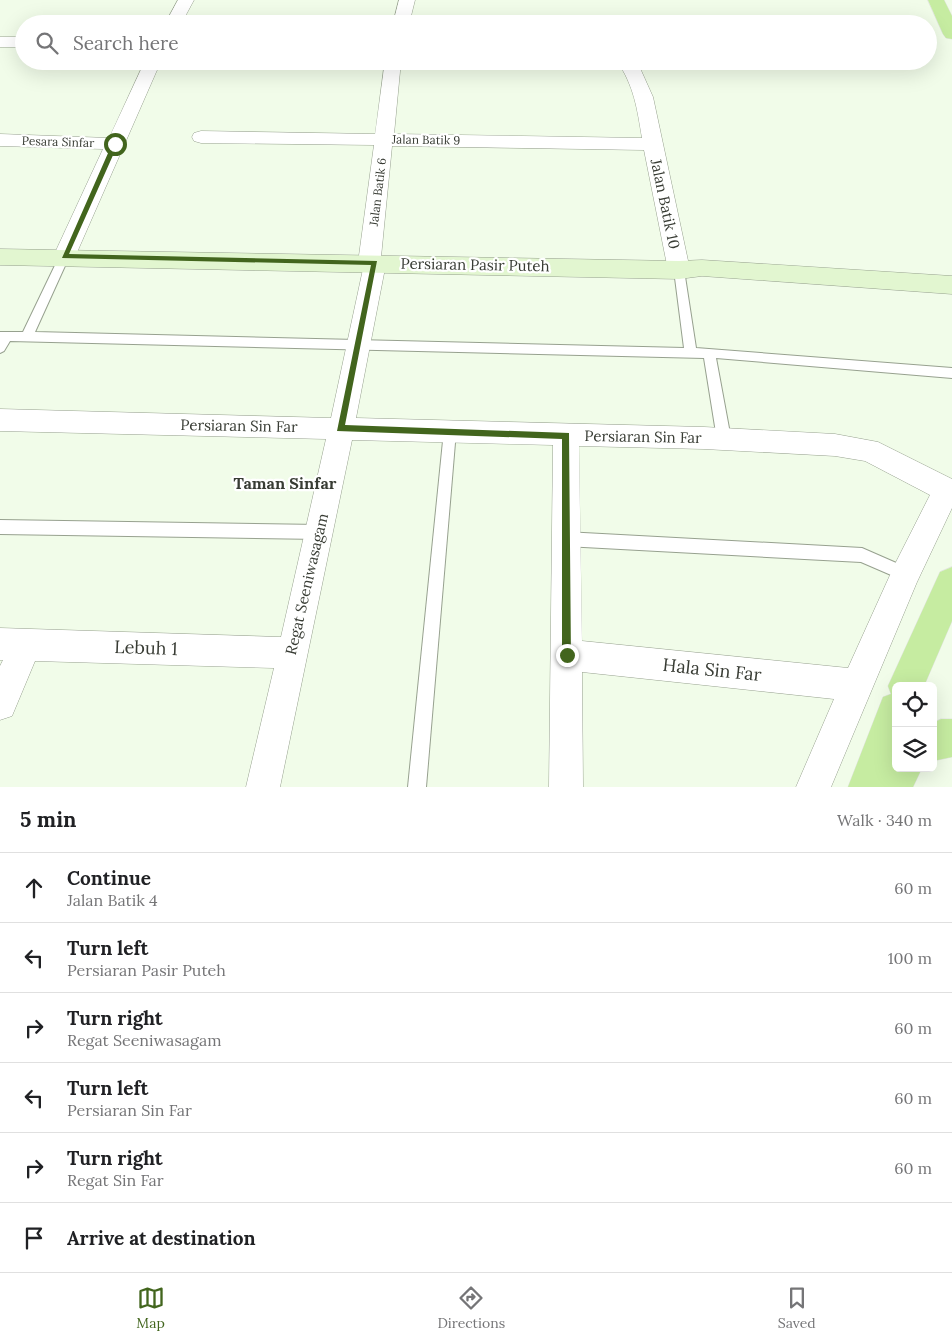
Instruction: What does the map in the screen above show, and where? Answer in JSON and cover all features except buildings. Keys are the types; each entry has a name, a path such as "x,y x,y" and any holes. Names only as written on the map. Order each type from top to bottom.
{"main road":[{"path":"936,0 952,34"},
{"path":"908,682 952,583"},
{"path":"867,787 892,721"},
{"path":"937,740 941,738 952,738"},
{"path":"890,787 900,772"}],"street":[{"path":"178,15 186,0"},
{"path":"403,15 407,0"},
{"path":"0,42 15,42"},
{"path":"64,257 149,70"},
{"name":"Jalan Batik 6","path":"372,263 392,70"},
{"name":"Jalan Batik 10","path":"633,70 644,97 679,270"},
{"name":"Jalan Batik 9","path":"201,137 652,144"},
{"name":"Pesara Sinfar","path":"0,140 115,144"},
{"name":"Persiaran Pasir Puteh","path":"0,257 679,270 702,268 952,285"},
{"name":"Regat Seeniwasagam","path":"263,787 320,532 372,263"},
{"name":"Persiaran Pasir Puteh","path":"679,270 703,275 952,297"},
{"name":"Persiaran Sin Far","path":"0,420 724,439 858,448 869,450 950,484"},
{"path":"566,435 566,787"},
{"path":"813,787 905,574 950,484"},
{"path":"0,704 13,644"},
{"name":"Lebuh 1","path":"13,644 292,653"},
{"name":"Hala Sin Far","path":"567,655 857,685"}],"lane":[{"path":"27,336 64,257"},
{"name":"Jalan Batik 10","path":"679,270 691,353"},
{"path":"0,348 3,336 358,343 709,353 952,373"},
{"path":"709,353 724,439"},
{"path":"417,787 450,432"},
{"path":"0,527 320,532"},
{"path":"565,538 862,555 905,574"}],"district":[{"name":"Taman Sinfar","path":"285,483"}],"route":[{"path":"115,144 64,257 375,263 340,428 566,435 567,655"}]}
